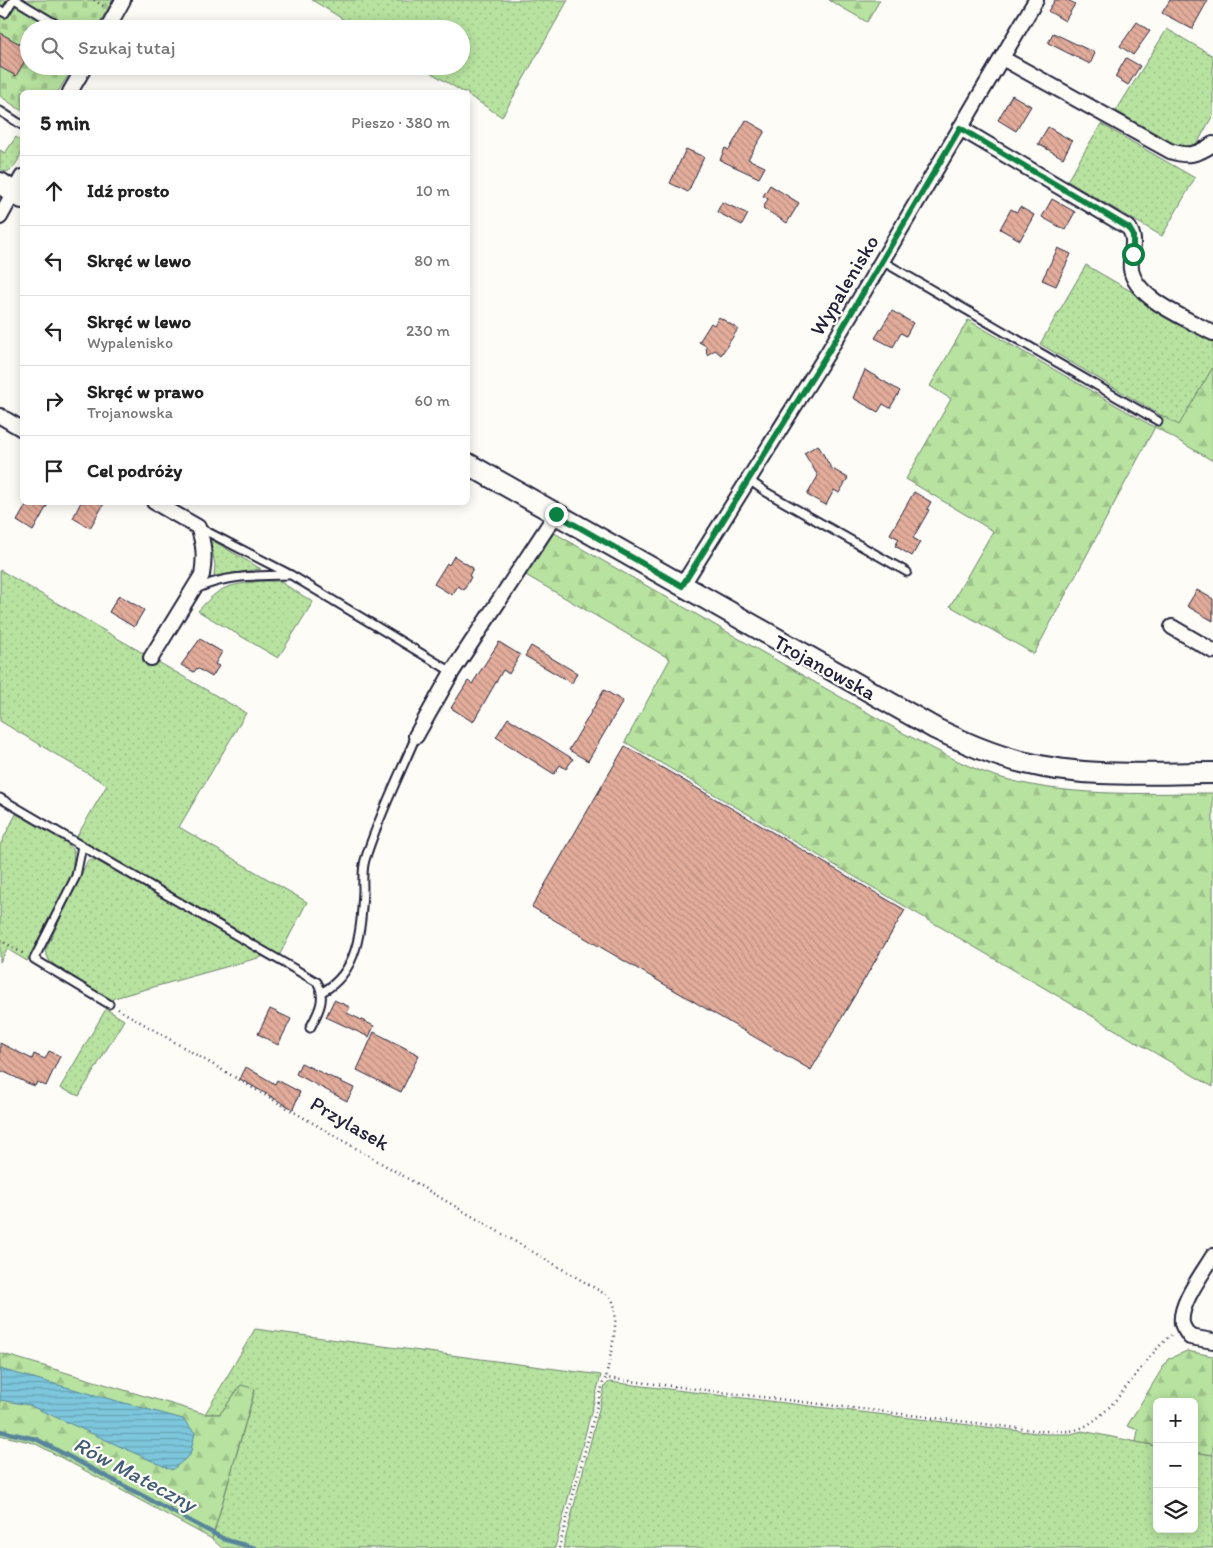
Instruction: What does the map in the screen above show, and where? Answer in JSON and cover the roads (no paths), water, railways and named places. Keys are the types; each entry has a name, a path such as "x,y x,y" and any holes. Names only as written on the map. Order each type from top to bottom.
{"street":[{"path":"112,20 123,0"},
{"name":"Wypalenisko","path":"682,586 749,480 882,261 1036,0"},
{"path":"1002,58 1170,151 1185,156 1198,155 1213,144"},
{"path":"71,90 80,75"},
{"path":"960,128 1129,228 1133,235 1131,269 1137,287 1151,299 1213,333"},
{"path":"0,217 15,188"},
{"path":"0,416 20,428"},
{"name":"Trojanowska","path":"470,465 936,729 978,749 1027,764 1054,769 1113,774 1213,773"},
{"path":"151,658 202,574 205,560 204,545 198,527 159,505"},
{"path":"416,736 452,672 556,514"},
{"path":"1172,627 1213,651"},
{"path":"1213,1256 1185,1304 1182,1326 1190,1336 1213,1341"}],"lane":[{"path":"0,10 5,13 14,0 48,20"},
{"path":"0,111 20,124"},
{"path":"882,261 1158,421"},
{"path":"749,480 766,492 907,572"},
{"path":"198,527 291,575 452,672"},
{"path":"192,591 214,581 242,576 291,575"},
{"path":"322,992 336,984 347,968 357,944 361,931 364,862 416,736"},
{"path":"0,798 316,982 322,992 320,1008 310,1028"},
{"path":"82,846 76,876 34,959 109,1004"}],"water":[{"path":"0,1369 183,1419 195,1433 190,1455 172,1470 29,1405 0,1400"}],"waterway":[{"name":"Rów Mateczny","path":"0,1431 36,1439 226,1540 255,1548"}]}
